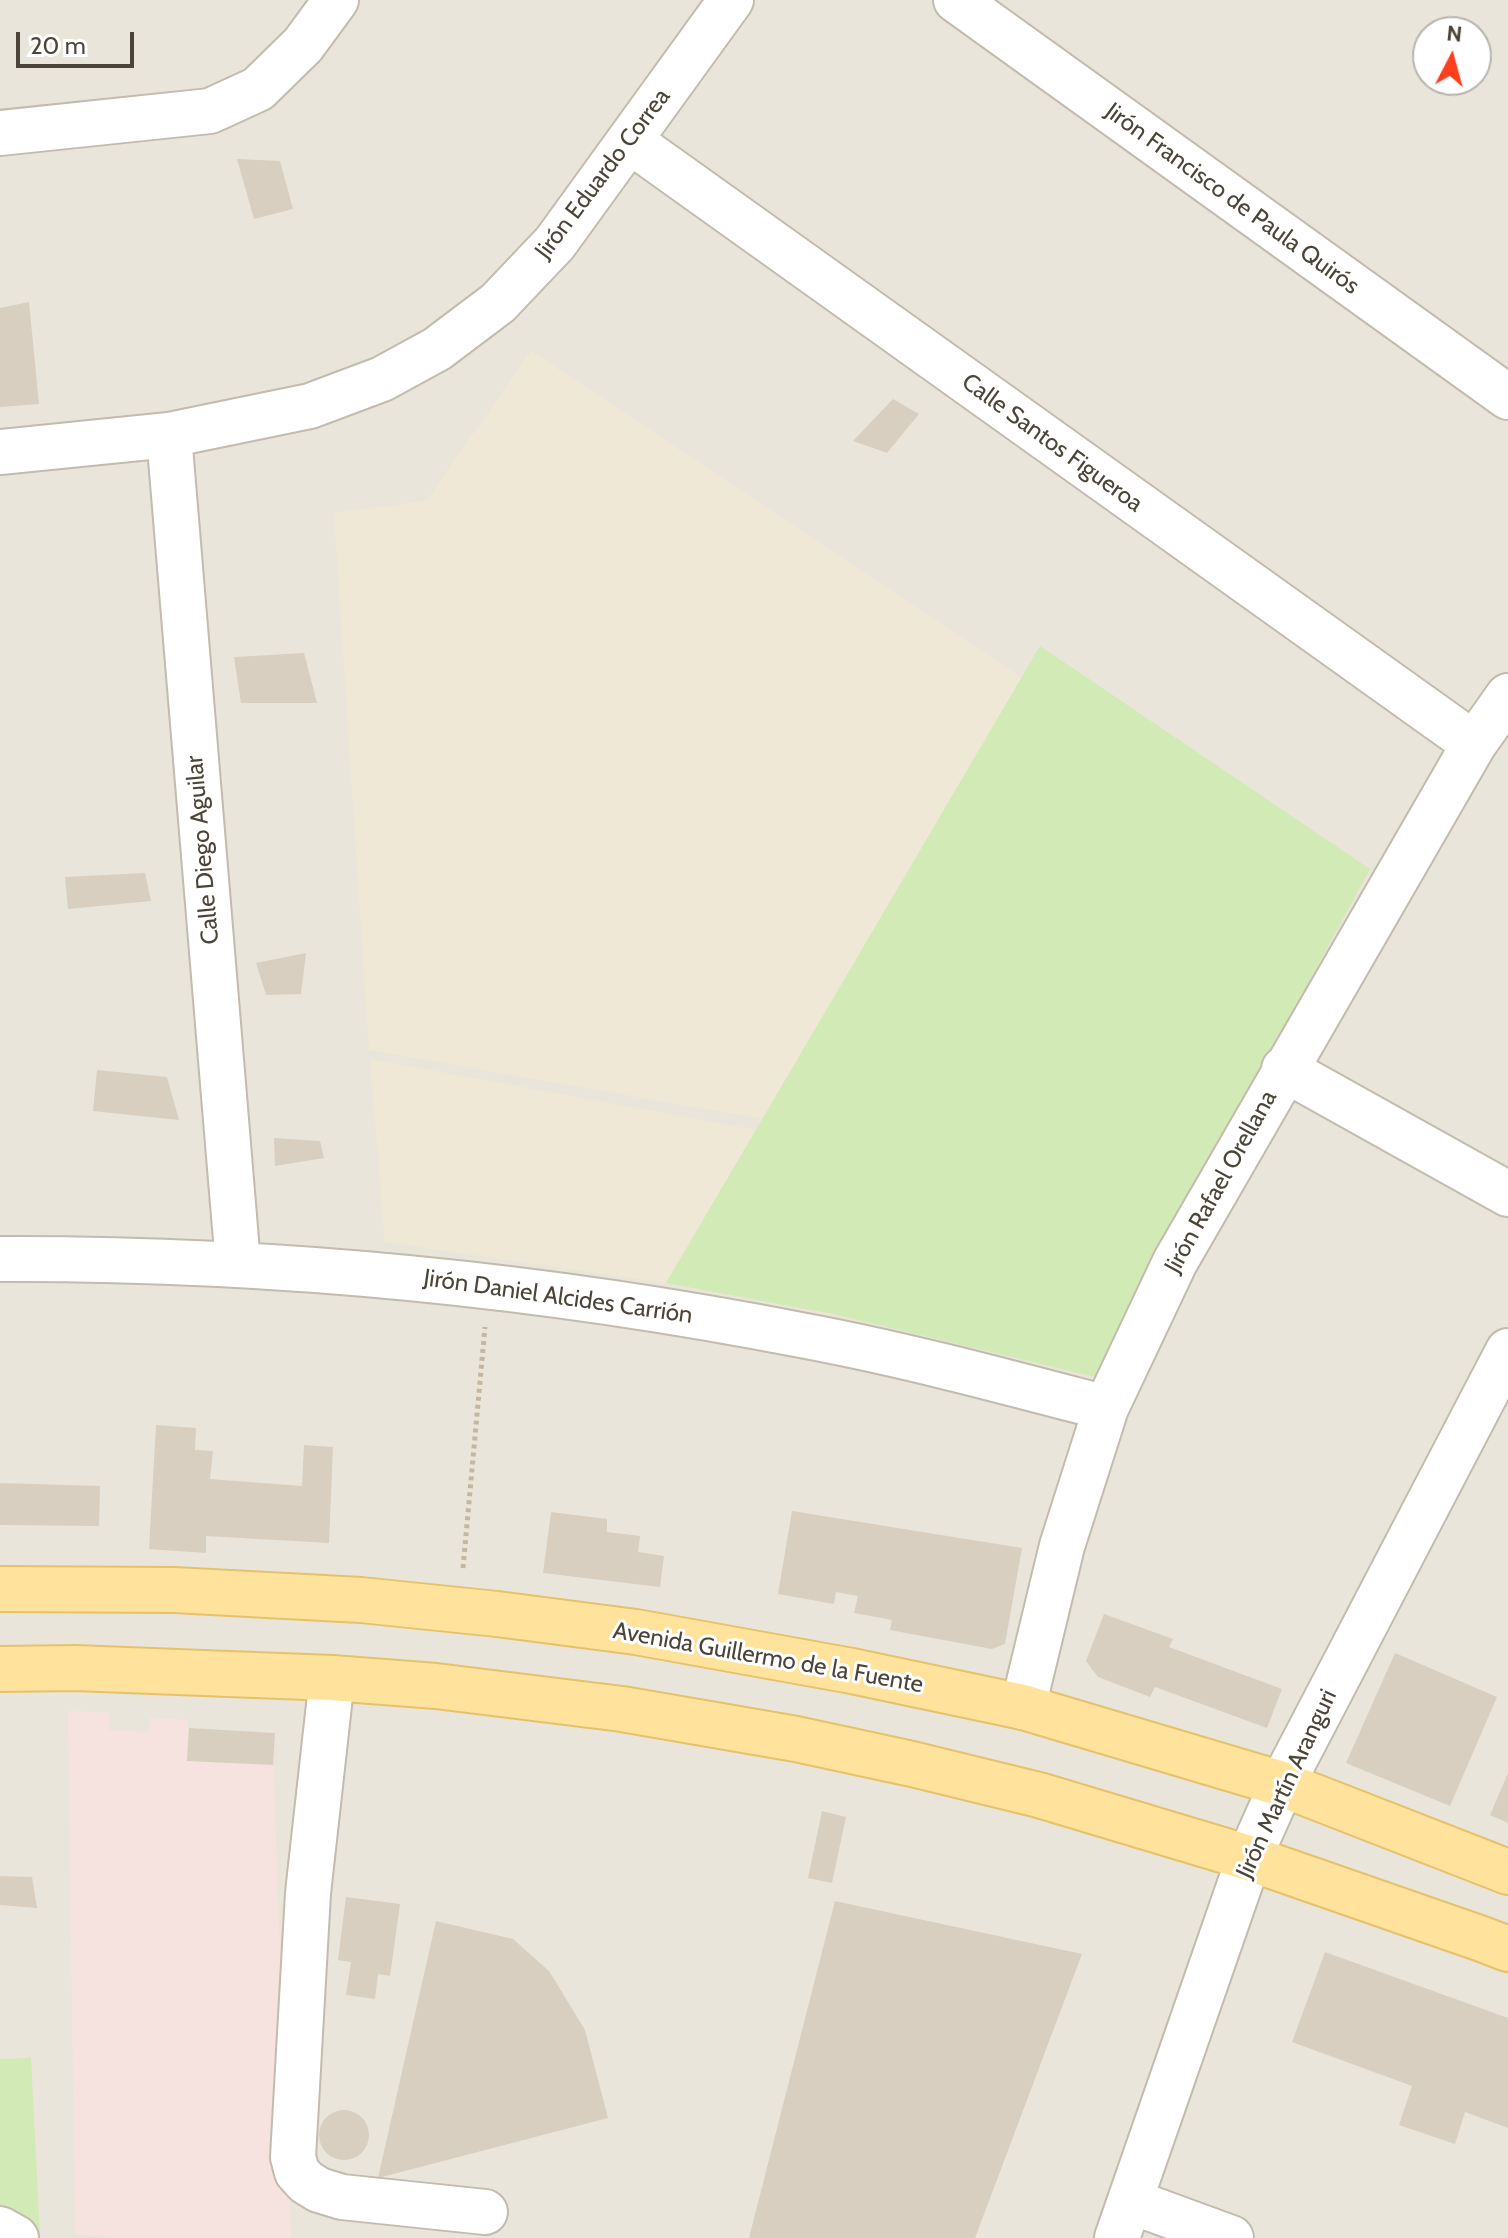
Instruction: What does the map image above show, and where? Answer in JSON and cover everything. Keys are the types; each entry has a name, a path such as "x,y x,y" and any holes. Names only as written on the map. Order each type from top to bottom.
{"main road":[{"name":"Avenida Guillermo de la Fuente","path":"0,1589 174,1590 361,1600 686,1640 852,1671 1023,1707 1282,1784 1508,1872"},
{"path":"0,1669 75,1668 332,1678 436,1686 622,1709 796,1739 1039,1795 1249,1858 1508,1949"}],"street":[{"path":"0,133 210,111 258,89 303,45 336,0"},
{"name":"Jirón Eduardo Correa","path":"0,452 169,435 310,406 382,379 437,349 498,303 555,243 731,0"},
{"name":"Jirón Francisco de Paula Quirós","path":"956,0 1508,397"},
{"name":"Calle Santos Figueroa","path":"630,141 1474,744"},
{"name":"Calle Diego Aguilar","path":"169,435 238,1264"},
{"name":"Jirón Rafael Orellana","path":"1023,1707 1062,1546 1106,1408 1175,1262 1474,744 1508,696"},
{"path":"1284,1069 1508,1194"},
{"name":"Jirón Daniel Alcides Carrión","path":"0,1259 238,1264 377,1274 653,1308 808,1336 1106,1408"},
{"name":"Jirón Martín Aranguri","path":"1123,2219 1249,1858 1282,1784 1508,1351"},
{"path":"332,1678 308,1893 293,2157 297,2172 319,2190 342,2197 485,2212"},
{"path":"1123,2219 1231,2238"},
{"path":"0,2229 16,2238"}],"path":[{"path":"459,1610 489,1286"}],"shaded area":[{"path":"0,0 1508,0 1508,2238 0,2238"},
{"path":"531,351 1022,678 763,1119 369,1050 334,513 426,501"},
{"path":"370,1059 756,1130 666,1283 385,1242"},
{"path":"68,1711 109,1713 109,1730 149,1732 150,1718 188,1720 187,1761 273,1765 291,2238 115,2238 75,2234"}],"green space":[{"path":"1040,646 1370,869 1095,1377 833,1314 666,1283"},
{"path":"31,2058 40,2238 0,2238 0,2059"}],"building":[{"path":"237,159 280,161 293,209 254,219"},
{"path":"29,302 39,404 0,407 0,308"},
{"path":"893,399 919,414 887,453 853,441"},
{"path":"304,653 317,703 241,703 234,657"},
{"path":"145,873 151,901 68,909 65,877"},
{"path":"306,953 301,994 266,995 256,963"},
{"path":"97,1070 167,1077 179,1120 93,1111"},
{"path":"274,1138 320,1141 324,1158 275,1166"},
{"path":"156,1425 196,1428 195,1450 213,1451 210,1479 302,1486 304,1445 333,1447 329,1543 206,1536 206,1553 149,1549"},
{"path":"0,1483 100,1486 99,1526 0,1525"},
{"path":"792,1511 1022,1548 1005,1644 992,1649 890,1630 892,1620 854,1613 858,1596 836,1592 834,1604 778,1594"},
{"path":"551,1512 607,1519 607,1532 640,1536 638,1552 664,1556 660,1587 543,1573"},
{"path":"1104,1614 1173,1639 1169,1647 1282,1689 1267,1728 1155,1687 1150,1697 1098,1677 1086,1661"},
{"path":"1395,1653 1497,1697 1450,1806 1346,1763"},
{"path":"189,1728 275,1733 273,1765 187,1761"},
{"path":"1508,1773 1508,1823 1490,1815"},
{"path":"822,1811 846,1817 832,1883 808,1878"},
{"path":"0,1876 32,1877 37,1908 0,1905"},
{"path":"346,1897 400,1904 390,1976 378,1974 375,1999 346,1995 351,1962 338,1960"},
{"path":"835,1901 1082,1954 975,2238 749,2238"},
{"path":"436,1921 513,1939 549,1971 585,2030 608,2118 378,2178"},
{"path":"1325,1952 1508,2018 1508,2128 1465,2112 1455,2144 1399,2125 1412,2086 1292,2042"},
{"path":"344,2110 362,2117 369,2135 362,2153 344,2160 326,2153 319,2135 326,2117"}]}
